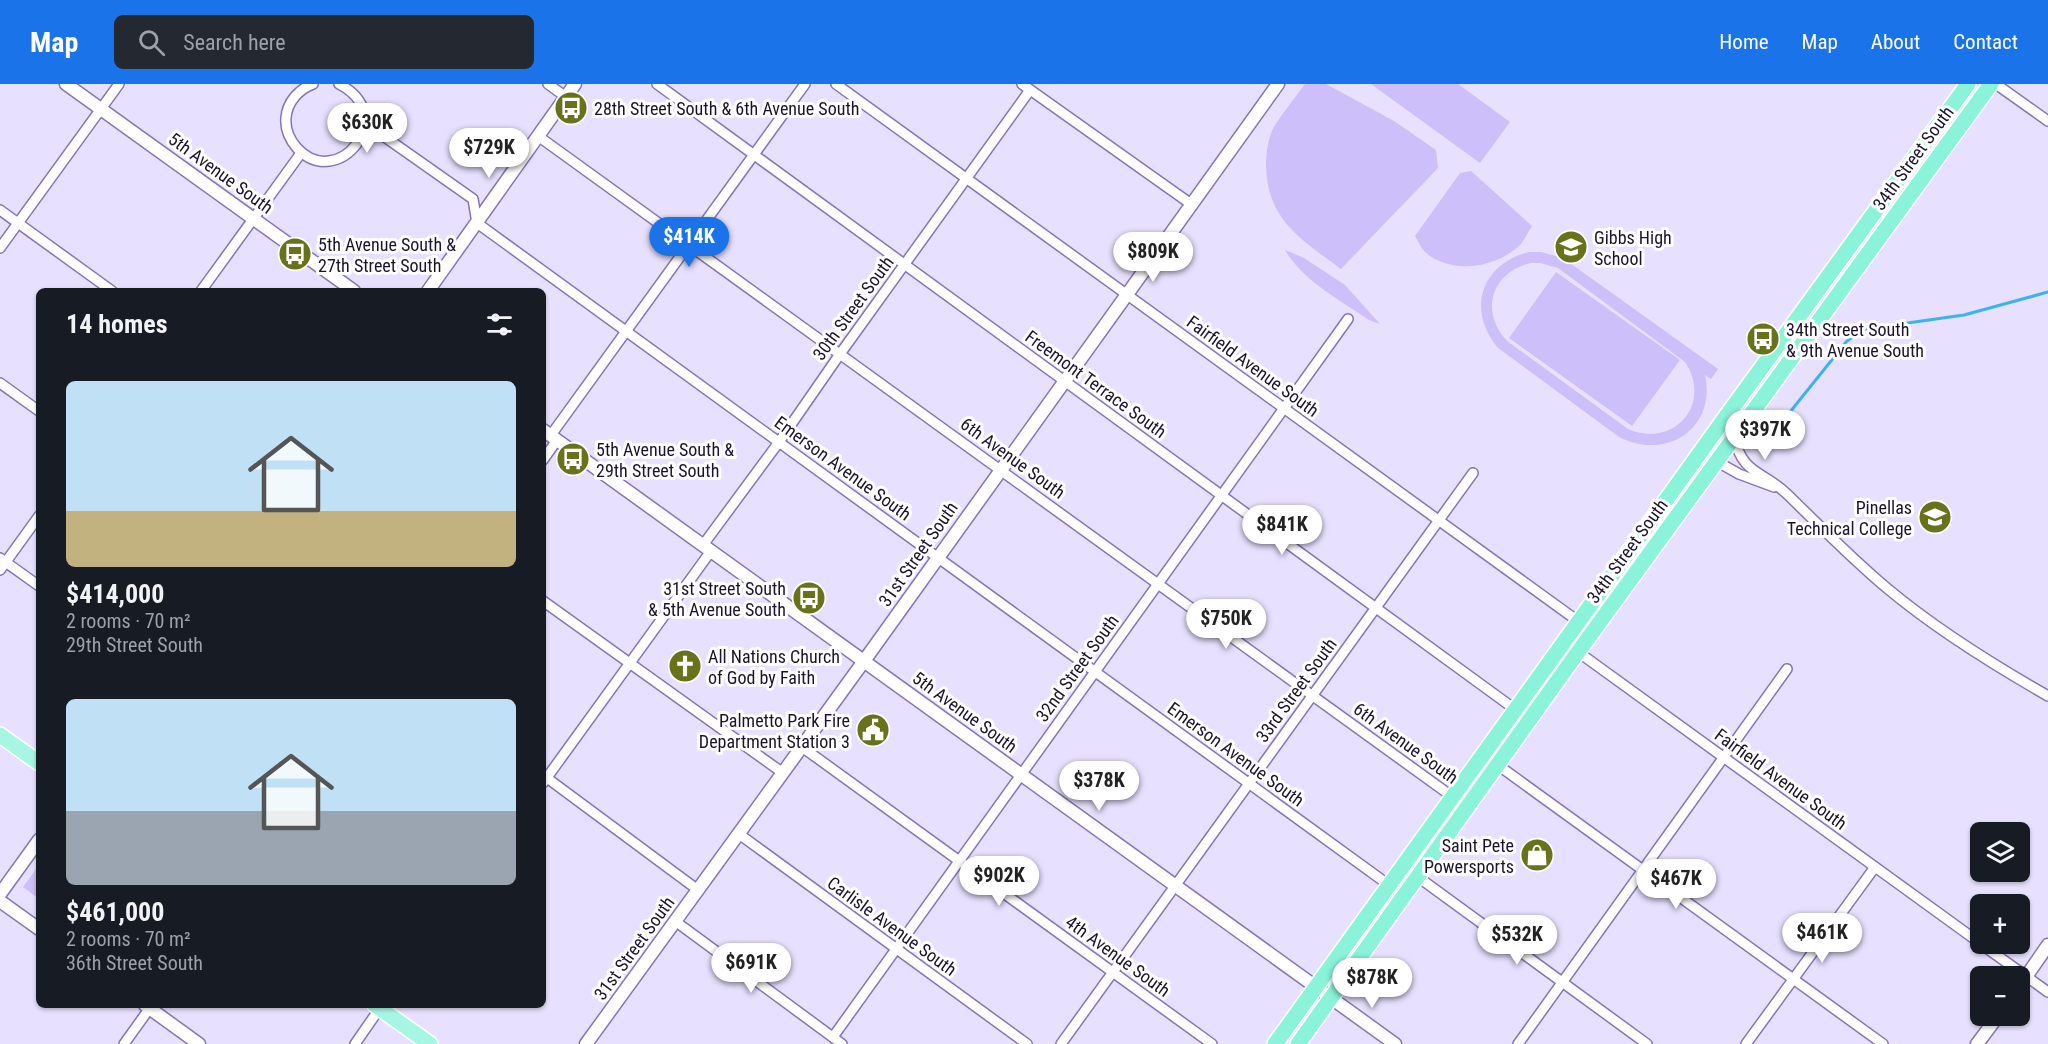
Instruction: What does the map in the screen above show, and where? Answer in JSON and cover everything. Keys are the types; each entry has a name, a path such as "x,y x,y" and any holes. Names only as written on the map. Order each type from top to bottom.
{"highway":[{"name":"34th Street South","path":"1275,1044 1484,755 1563,641 1968,84"},
{"name":"34th Street South","path":"1298,1044 1734,436 1992,84"},
{"path":"1716,461 1725,418"}],"main road":[{"path":"0,735 36,761"},
{"path":"382,1008 430,1044"}],"street":[{"name":"5th Avenue South","path":"66,84 350,288"},
{"path":"0,248 118,84"},
{"path":"308,85 293,100 286,118 290,137 301,153 320,160 340,158 352,151 360,141 365,123 362,106 350,86 339,84"},
{"path":"548,84 566,97"},
{"path":"430,288 575,84"},
{"name":"Freemont Terrace South","path":"657,84 1516,710"},
{"path":"550,435 805,84"},
{"name":"Fairfield Avenue South","path":"836,84 1593,632"},
{"name":"31st Street South","path":"586,1044 864,662 1278,84"},
{"path":"1996,84 2048,121"},
{"path":"1026,87 1191,204"},
{"name":"30th Street South","path":"546,775 629,663 840,354 966,178 1026,87"},
{"path":"365,123 473,199 477,223"},
{"name":"6th Avenue South","path":"538,136 1468,808"},
{"path":"203,288 301,153"},
{"path":"0,210 108,288"},
{"name":"Emerson Avenue South","path":"477,223 1404,896"},
{"name":"32nd Street South","path":"833,1037 1348,319"},
{"path":"0,383 36,409"},
{"name":"5th Avenue South","path":"550,435 1395,1044"},
{"path":"1734,436 1743,462 1785,492 1888,590 1988,660 2048,696"},
{"path":"1716,461 1739,474 1785,492"},
{"name":"33rd Street South","path":"1061,1044 1473,473"},
{"path":"36,520 2,563 36,584"},
{"path":"546,603 783,773"},
{"name":"Fairfield Avenue South","path":"1563,641 1970,936"},
{"path":"1518,1044 1787,669"},
{"name":"4th Avenue South","path":"802,747 1212,1044"},
{"name":"6th Avenue South","path":"1484,755 1883,1044"},
{"path":"546,779 698,890"},
{"name":"Carlisle Avenue South","path":"739,834 1027,1044"},
{"path":"0,894 36,844"},
{"path":"1403,866 1647,1044"},
{"path":"1746,1044 1875,867"},
{"path":"0,901 36,927"},
{"path":"675,921 842,1044"},
{"path":"2030,972 2048,945"},
{"name":"Fairfield Avenue South","path":"1992,954 2005,966"},
{"name":"Fairfield Avenue South","path":"2030,985 2048,992"},
{"path":"124,1044 148,1008"},
{"path":"152,1008 199,1044"},
{"path":"355,1044 378,1008"},
{"path":"1977,1044 1990,1026"}],"shaded area":[{"path":"1305,84 1326,84 1394,121 1436,150 1438,168 1341,269 1289,227 1273,201 1268,185 1266,161 1271,134 1278,120"},
{"path":"1371,84 1458,84 1510,122 1480,163"},
{"path":"1471,171 1532,226 1519,246 1498,259 1473,266 1447,264 1425,252 1415,236 1460,173"},
{"path":"1285,250 1304,258 1345,285 1380,324 1369,320 1323,289 1302,271"},
{"path":"1529,252 1541,252 1563,258 1718,369 1711,379 1705,375 1707,394 1703,411 1695,425 1684,435 1670,442 1654,445 1636,443 1619,437 1498,348 1488,333 1483,319 1481,304 1483,290 1499,267","holes":["1531,263 1558,268 1685,362 1692,378 1694,393 1691,407 1684,419 1674,428 1660,433 1645,434 1628,429 1507,341 1493,317 1494,294 1507,275"]},
{"path":"1556,272 1680,360 1632,426 1509,338"},
{"path":"36,869 36,897 23,887"}],"waterway":[{"path":"1786,417 1847,341 1865,329 1964,315 2048,292"}],"place":[{"name":"28th Street South & 6th Avenue South","path":"571,108"},
{"name":"Gibbs High School","path":"1571,247"},
{"name":"5th Avenue South & 27th Street South","path":"295,254"},
{"name":"34th Street South & 9th Avenue South","path":"1763,339"},
{"name":"5th Avenue South & 29th Street South","path":"573,459"},
{"name":"Pinellas Technical College","path":"1935,517"},
{"name":"31st Street South & 5th Avenue South","path":"809,598"},
{"name":"All Nations Church of God by Faith","path":"685,666"},
{"name":"Palmetto Park Fire Department Station 3","path":"873,730"},
{"name":"Saint Pete Powersports","path":"1537,855"}]}
